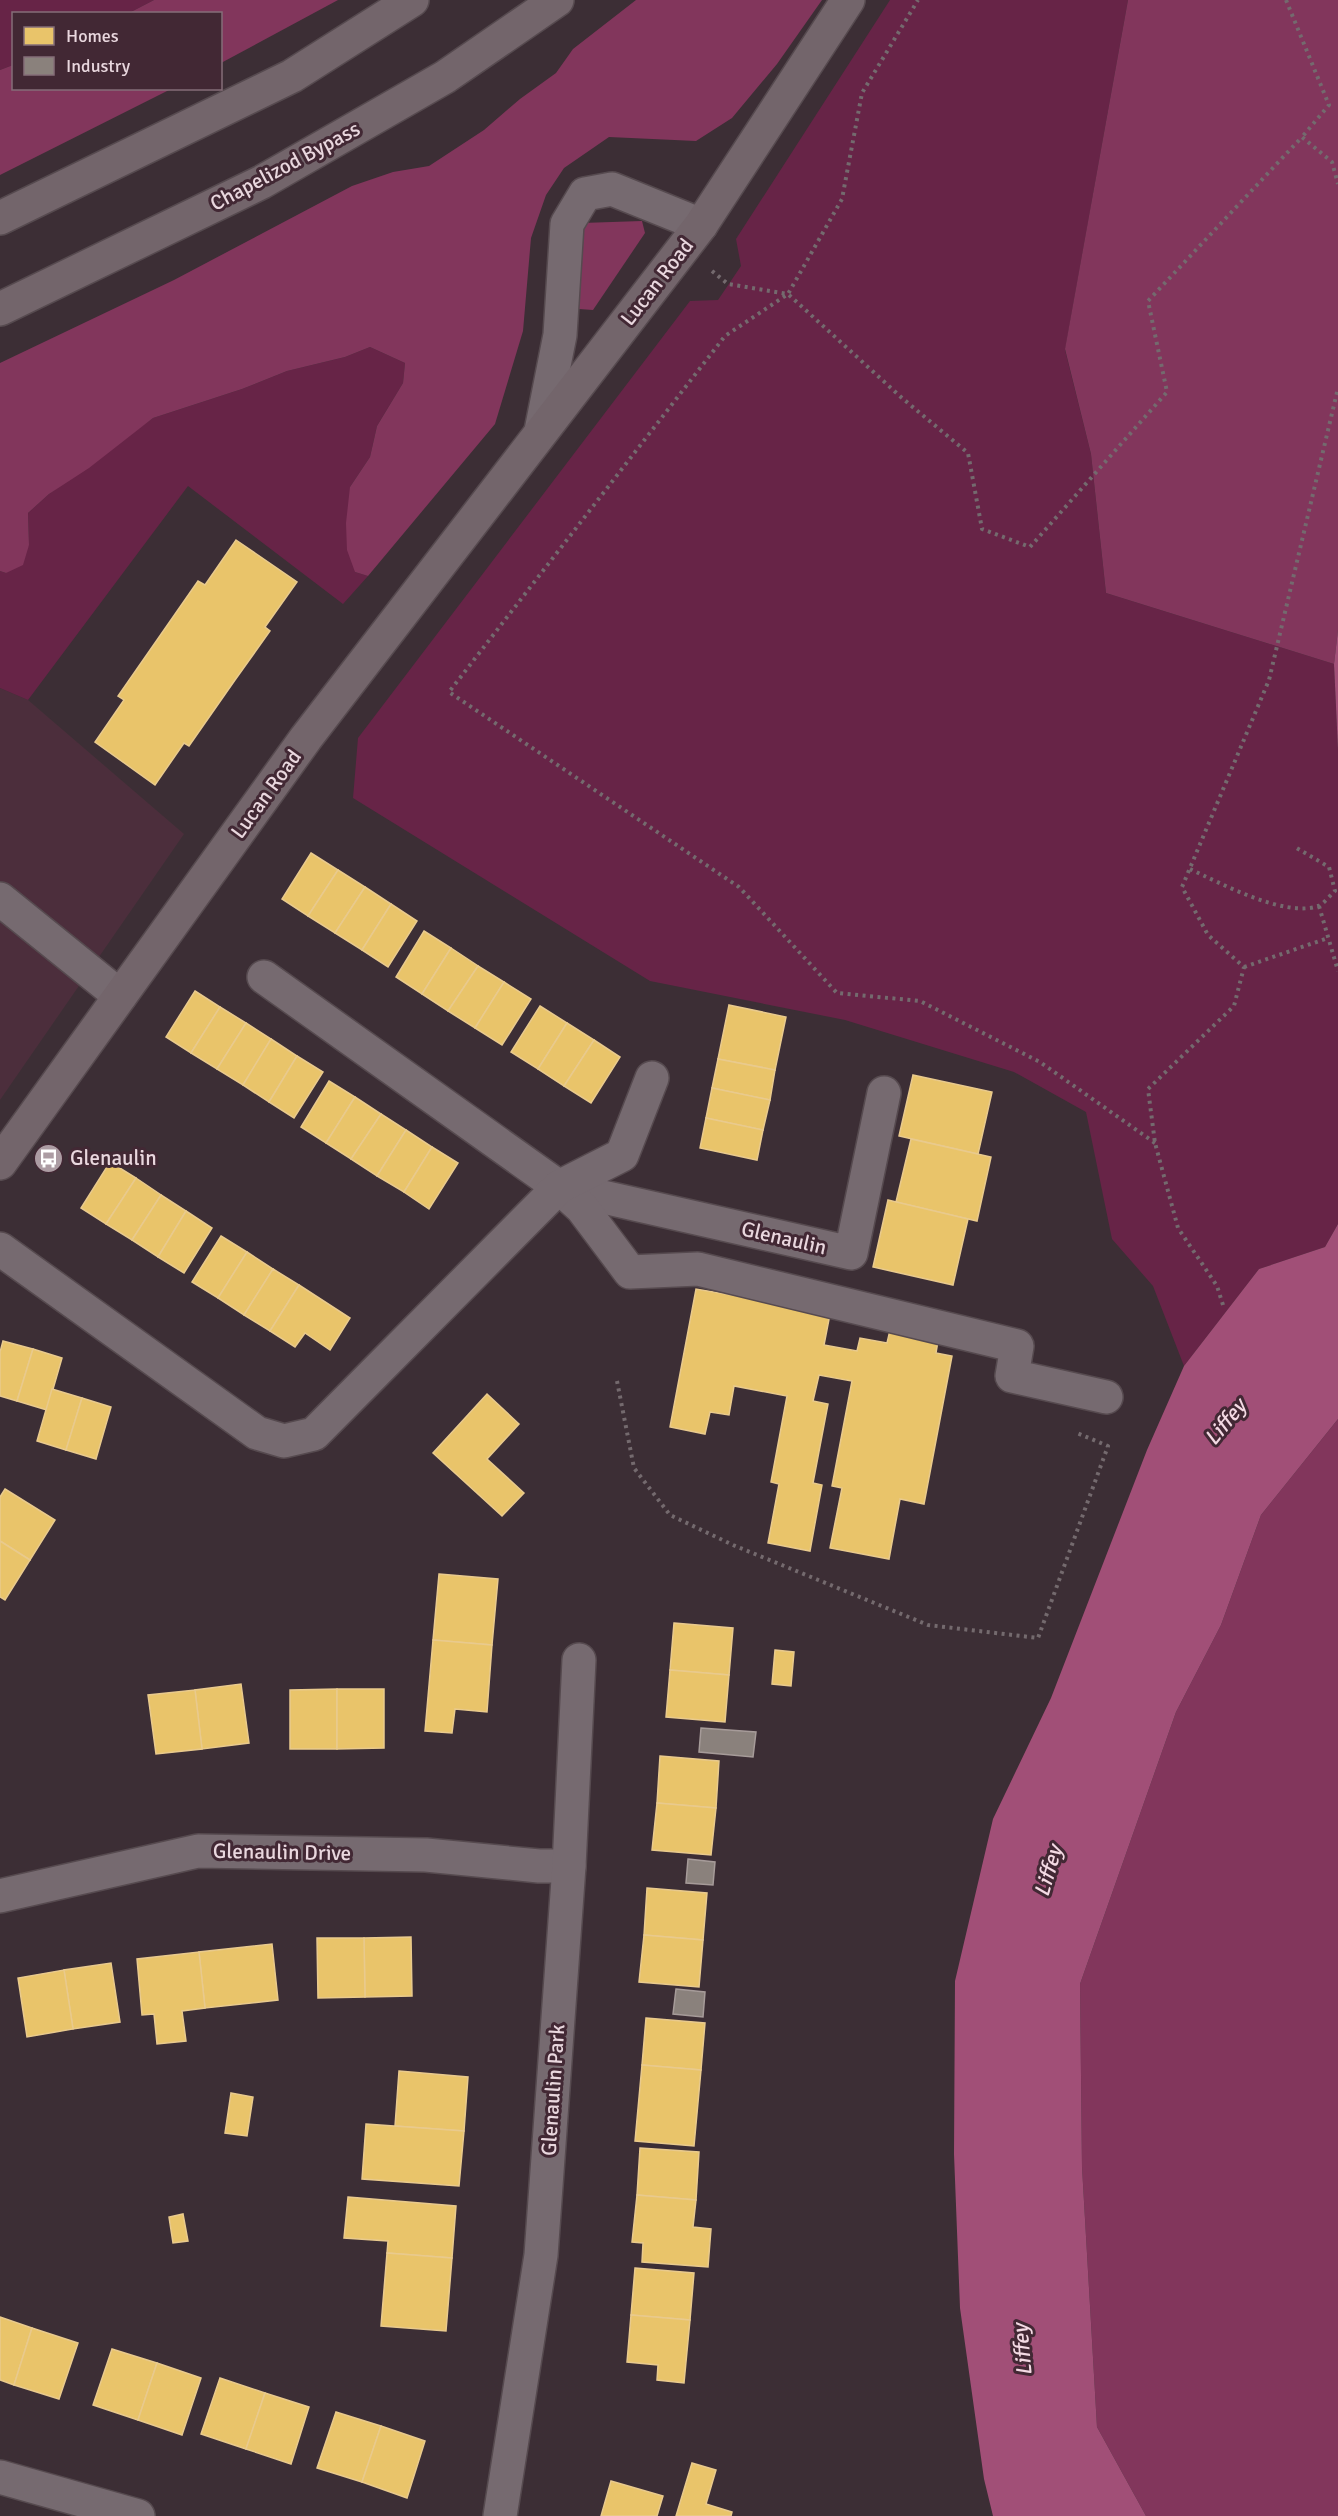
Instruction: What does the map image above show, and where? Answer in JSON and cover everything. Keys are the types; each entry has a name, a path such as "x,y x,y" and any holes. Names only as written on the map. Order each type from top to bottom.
{"main road":[{"path":"0,218 292,76 412,0"},
{"name":"Chapelizod Bypass","path":"0,309 262,182 445,77 557,0"},
{"path":"692,236 848,0"},
{"name":"Lucan Road","path":"0,1163 306,738 692,236"}],"street":[{"name":"Lucan Road","path":"541,431 560,335 567,225 585,194 612,189 692,236"},
{"path":"0,899 120,996"},
{"name":"Glenaulin","path":"264,977 559,1187 851,1253 884,1093"},
{"path":"0,1249 257,1433 284,1441 314,1434 559,1187 622,1155 652,1078"},
{"path":"559,1187 582,1208 630,1272 698,1269 1017,1346 1012,1376 1106,1397"},
{"name":"Glenaulin Park","path":"500,2516 541,2255 569,1866 579,1660"},
{"name":"Glenaulin Drive","path":"0,1896 198,1851 426,1855 539,1866 569,1866"},
{"path":"0,2477 138,2516"}],"path":[{"path":"918,0 861,93 842,199 788,294 725,336 449,692 739,887 837,993 920,1001 1040,1062 1155,1143"},
{"path":"692,236 728,284 788,294 902,398 968,453 981,529 1030,547 1167,392 1148,301 1302,137 1329,105 1286,0"},
{"path":"1302,137 1332,162 1338,184"},
{"path":"1244,967 1208,935 1182,887 1269,680 1338,388"},
{"path":"1190,869 1238,891 1287,908 1318,906 1335,891 1329,867 1295,848"},
{"path":"1318,906 1338,971"},
{"path":"1244,967 1328,938"},
{"path":"1223,1305 1217,1286 1178,1228 1155,1143 1148,1089 1234,1006 1244,967"},
{"path":"617,1381 634,1468 670,1515 733,1545 928,1625 1038,1638 1108,1446 1068,1429"}],"shaded area":[{"path":"0,0 154,0 131,12 12,12 12,65 0,70"},
{"path":"154,0 338,0 222,62 222,12 131,12"},
{"path":"636,0 822,0 777,64 732,118 696,141 609,137 564,168 546,195 531,238 523,331 495,424 368,576 355,572 347,550 346,523 350,487 370,457 377,426 403,383 405,363 370,347 345,357 287,371 242,389 153,418 89,468 49,494 28,513 29,545 23,565 6,573 0,571 0,363 174,280 352,186 393,172 429,166 484,130 520,99 556,73 573,49"},
{"path":"890,0 1128,0 1065,350 1091,454 1106,593 1334,664 1338,750 1338,1224 1325,1247 1259,1269 1184,1366 1153,1286 1112,1239 1086,1112 1014,1072 845,1020 650,981 353,798 358,738 690,301 718,300 741,266 736,239"},
{"path":"1128,0 1338,0 1338,630 1334,664 1106,593 1091,454 1065,349"},
{"path":"12,65 12,90 169,90 0,175 0,70"},
{"path":"642,221 645,233 593,310 579,309 579,254 582,223"},
{"path":"370,347 405,363 403,383 377,426 370,457 350,487 355,572 368,576 343,604 188,486 28,700 0,688 0,571 6,573 29,545 28,513 49,494 153,418 242,389 287,371 345,357"},
{"path":"0,688 28,700 184,834 0,1100"},
{"path":"1338,1419 1338,2516 1146,2516 1097,2427 1082,2167 1080,1984 1176,1712 1221,1625 1261,1515"}],"water":[{"path":"1338,630 1338,750 1334,664"},
{"name":"Liffey","path":"1338,1224 1338,1419 1261,1515 1221,1625 1176,1712 1080,1984 1082,2167 1097,2427 1146,2516 993,2516 984,2479 960,2308 954,2154 955,1981 993,1819 1051,1698 1147,1450 1184,1366 1259,1269 1325,1247"}],"building: Homes":[{"path":"236,540 297,582 265,627 270,631 189,746 184,743 155,785 95,742 124,700 118,696 198,581 205,585"},
{"path":"311,853 338,870 308,916 282,899"},
{"path":"338,870 365,887 335,933 308,916"},
{"path":"365,887 391,904 362,950 335,933"},
{"path":"391,904 417,921 388,967 362,950"},
{"path":"424,931 451,948 422,994 396,977"},
{"path":"451,948 478,966 448,1011 422,994"},
{"path":"478,966 504,982 475,1028 448,1011"},
{"path":"504,982 531,999 502,1045 475,1028"},
{"path":"195,991 220,1007 191,1053 166,1037"},
{"path":"729,1005 786,1017 775,1070 718,1059"},
{"path":"540,1006 567,1023 538,1069 511,1052"},
{"path":"220,1007 246,1023 217,1069 191,1053"},
{"path":"246,1023 271,1039 243,1085 217,1069"},
{"path":"567,1023 594,1040 564,1086 538,1069"},
{"path":"271,1039 297,1056 269,1102 243,1085"},
{"path":"594,1040 620,1057 591,1103 564,1086"},
{"path":"297,1056 323,1072 294,1118 269,1102"},
{"path":"718,1059 775,1070 770,1100 712,1088"},
{"path":"913,1075 992,1092 978,1154 899,1136"},
{"path":"329,1081 355,1097 326,1143 301,1127"},
{"path":"712,1088 770,1100 763,1130 706,1118"},
{"path":"355,1097 381,1114 351,1159 326,1143"},
{"path":"381,1114 406,1130 377,1176 351,1159"},
{"path":"706,1118 763,1130 757,1160 700,1148"},
{"path":"406,1130 432,1147 404,1192 377,1176"},
{"path":"911,1139 991,1157 977,1221 896,1202"},
{"path":"432,1147 458,1163 429,1209 404,1192"},
{"path":"110,1162 136,1178 106,1224 81,1208"},
{"path":"136,1178 161,1195 132,1240 106,1224"},
{"path":"161,1195 186,1211 158,1257 132,1240"},
{"path":"888,1200 968,1219 953,1285 873,1267"},
{"path":"186,1211 212,1228 184,1273 158,1257"},
{"path":"221,1236 247,1252 218,1298 192,1282"},
{"path":"247,1252 273,1269 244,1315 218,1298"},
{"path":"273,1269 299,1285 270,1331 244,1315"},
{"path":"733,1280 756,1284 753,1299 830,1314 824,1345 857,1351 860,1338 887,1343 891,1326 939,1335 936,1353 952,1356 924,1504 900,1499 889,1559 830,1548 842,1488 832,1486 852,1381 819,1375 813,1401 828,1404 813,1483 822,1485 810,1551 768,1543 779,1484 771,1482 787,1396 734,1386 729,1415 710,1412 705,1434 670,1427 696,1289 731,1295"},
{"path":"299,1285 350,1318 330,1350 305,1333 295,1347 270,1331"},
{"path":"3,1341 33,1349 17,1401 0,1396 0,1352"},
{"path":"33,1349 62,1358 47,1410 17,1401"},
{"path":"52,1389 82,1398 66,1450 37,1441"},
{"path":"487,1394 519,1424 487,1459 524,1493 502,1516 433,1453"},
{"path":"82,1398 111,1407 96,1459 66,1450"},
{"path":"5,1489 55,1520 30,1560 0,1541 0,1497"},
{"path":"0,1541 30,1560 5,1600 0,1597"},
{"path":"439,1574 498,1579 492,1645 433,1640"},
{"path":"674,1623 733,1628 729,1675 670,1670"},
{"path":"433,1640 492,1645 487,1712 455,1709 452,1733 425,1731"},
{"path":"775,1650 794,1652 791,1686 772,1684"},
{"path":"670,1670 729,1675 725,1722 666,1717"},
{"path":"241,1684 249,1743 202,1749 195,1690"},
{"path":"337,1689 337,1749 290,1749 290,1690"},
{"path":"337,1689 384,1689 384,1748 337,1749"},
{"path":"195,1690 202,1749 156,1754 148,1695"},
{"path":"660,1756 719,1761 716,1808 657,1803"},
{"path":"657,1803 716,1808 711,1855 652,1850"},
{"path":"647,1888 707,1893 703,1940 644,1935"},
{"path":"644,1935 703,1940 699,1987 639,1982"},
{"path":"411,1937 412,1996 365,1997 364,1938"},
{"path":"317,1938 364,1938 365,1997 318,1998"},
{"path":"272,1944 278,2000 205,2008 199,1952"},
{"path":"199,1952 205,2008 182,2011 186,2041 157,2044 154,2014 142,2015 137,1959"},
{"path":"111,1963 120,2022 73,2029 64,1970"},
{"path":"64,1970 73,2029 27,2037 18,1978"},
{"path":"646,2018 705,2023 701,2070 642,2065"},
{"path":"642,2065 701,2070 694,2146 635,2141"},
{"path":"399,2071 468,2077 464,2131 395,2126"},
{"path":"231,2093 253,2097 247,2136 225,2133"},
{"path":"366,2124 464,2131 459,2186 362,2179"},
{"path":"640,2148 699,2152 696,2200 637,2195"},
{"path":"637,2195 696,2200 693,2227 711,2229 708,2267 642,2262 643,2243 632,2242"},
{"path":"348,2197 456,2206 452,2258 387,2253 388,2241 344,2238"},
{"path":"183,2214 188,2241 173,2243 169,2217"},
{"path":"387,2253 452,2258 446,2331 381,2326"},
{"path":"635,2268 694,2273 690,2320 631,2315"},
{"path":"631,2315 690,2320 684,2383 657,2380 658,2365 627,2362"},
{"path":"0,2317 32,2328 14,2385 0,2380"},
{"path":"32,2328 78,2343 59,2399 14,2385"},
{"path":"112,2349 157,2363 138,2420 93,2405"},
{"path":"157,2363 201,2378 182,2435 138,2420"},
{"path":"220,2378 265,2393 246,2449 201,2434"},
{"path":"265,2393 309,2407 291,2464 246,2449"},
{"path":"336,2412 381,2426 362,2482 317,2468"},
{"path":"381,2426 425,2441 407,2498 362,2482"},
{"path":"692,2463 716,2470 706,2504 732,2512 731,2516 676,2516"},
{"path":"611,2481 663,2496 657,2516 601,2516"}],"building: Industry":[{"path":"701,1728 756,1732 753,1757 699,1752"},
{"path":"688,1859 715,1862 713,1885 686,1883"},
{"path":"676,1989 705,1992 703,2017 673,2014"}],"place":[{"name":"Glenaulin","path":"49,1158"}]}
